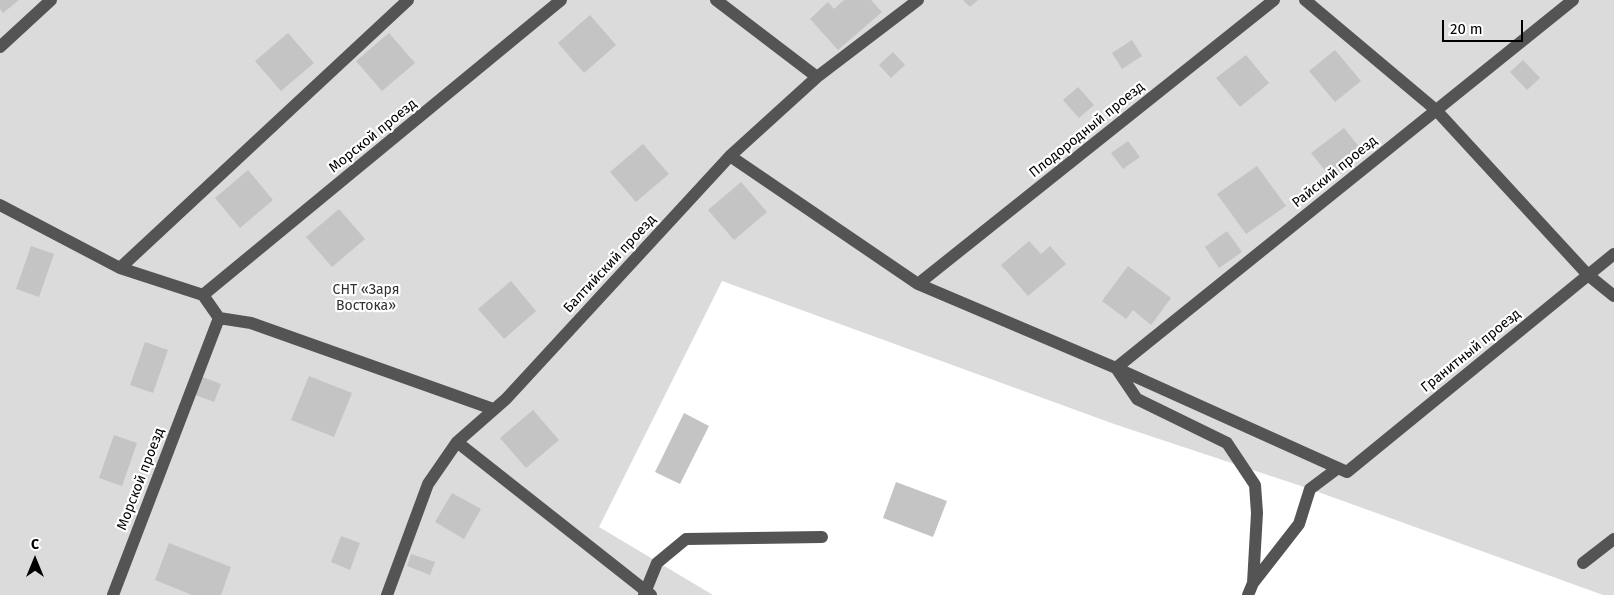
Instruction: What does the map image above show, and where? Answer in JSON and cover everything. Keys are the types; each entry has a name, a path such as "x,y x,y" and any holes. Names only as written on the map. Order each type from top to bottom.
{"lane":[{"path":"0,46 51,0"},
{"path":"120,268 408,0"},
{"name":"Морской проезд","path":"203,295 561,0"},
{"path":"716,0 817,77"},
{"name":"Балтийский проезд","path":"387,595 428,484 457,442 506,399 730,156 817,77 918,0"},
{"name":"Плодородный проезд","path":"918,284 1274,0"},
{"path":"1305,0 1436,110 1588,275 1614,296"},
{"name":"Райский проезд","path":"1116,368 1574,0"},
{"path":"730,156 918,284 1116,368 1342,470"},
{"path":"0,205 120,268 203,295 218,318 251,323 493,409"},
{"name":"Гранитный проезд","path":"1250,589 1299,524 1310,489 1342,470 1614,254"},
{"name":"Морской проезд","path":"113,595 218,318"},
{"path":"1116,368 1137,399 1226,443 1255,485 1257,513 1250,589"},
{"path":"457,442 647,593 657,563 686,539 822,537"},
{"path":"1583,563 1614,539"}],"green space":[{"name":"СНТ «Заря Востока»","path":"0,0 1614,0 1614,595 1603,595 1310,489 1114,424 722,281 599,527 713,595 0,595"}],"building":[{"path":"0,0 19,0 3,13 0,9"},
{"path":"844,0 871,0 882,12 838,50 810,19 828,2 834,9"},
{"path":"963,0 978,0 970,7"},
{"path":"590,15 616,45 584,73 558,43"},
{"path":"288,33 314,63 281,91 255,61"},
{"path":"389,33 415,63 382,91 356,61"},
{"path":"1132,40 1142,56 1122,69 1112,53"},
{"path":"1335,50 1361,81 1335,102 1309,71"},
{"path":"893,52 905,65 891,78 879,65"},
{"path":"1246,55 1269,83 1240,107 1216,78"},
{"path":"1523,60 1540,78 1527,90 1510,72"},
{"path":"1078,87 1094,105 1079,118 1063,100"},
{"path":"1344,128 1364,153 1331,178 1311,153"},
{"path":"1128,141 1140,157 1123,169 1111,153"},
{"path":"643,144 669,174 636,202 610,172"},
{"path":"1257,166 1286,206 1246,234 1217,194"},
{"path":"248,170 273,200 240,228 215,198"},
{"path":"741,182 767,212 734,240 708,210"},
{"path":"339,209 365,239 332,267 306,237"},
{"path":"1227,231 1242,252 1219,268 1205,247"},
{"path":"1029,241 1041,254 1050,246 1066,264 1028,296 1001,265"},
{"path":"31,246 54,254 39,297 16,289"},
{"path":"1128,266 1171,298 1151,325 1133,310 1126,319 1102,301"},
{"path":"511,281 536,311 504,339 478,309"},
{"path":"145,342 168,350 153,393 130,385"},
{"path":"200,376 221,384 214,402 193,394"},
{"path":"309,376 352,393 334,437 291,420"},
{"path":"533,410 559,440 526,468 500,438"},
{"path":"684,413 709,426 680,484 655,472"},
{"path":"114,435 137,443 122,486 99,478"},
{"path":"896,482 947,501 933,537 883,518"},
{"path":"452,493 481,509 464,539 435,522"},
{"path":"341,536 360,543 350,570 331,562"},
{"path":"169,543 231,567 221,595 192,595 155,580"},
{"path":"411,554 435,562 430,575 407,566"}]}
